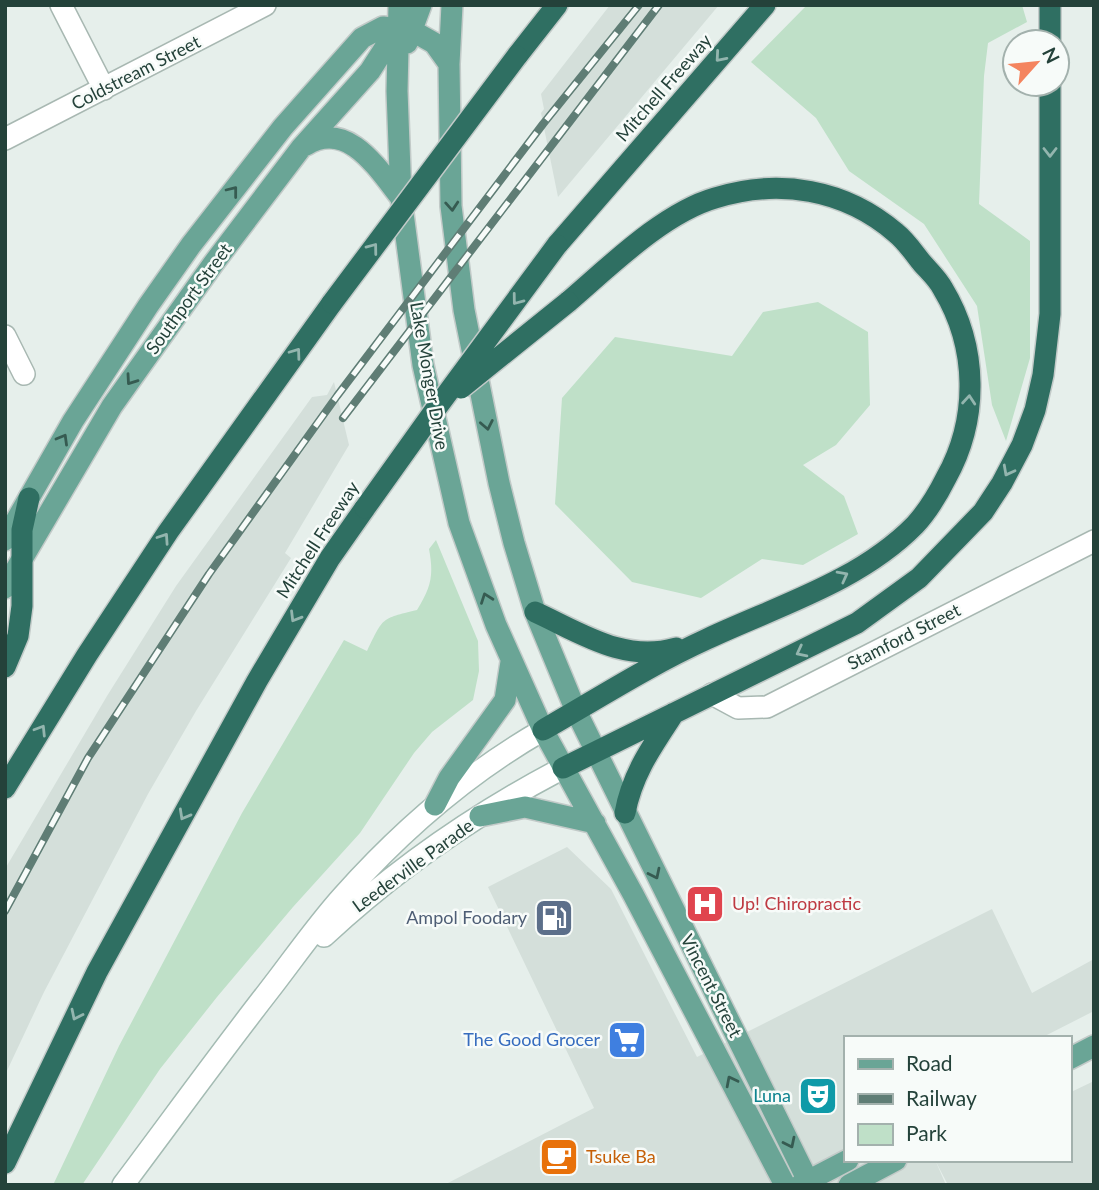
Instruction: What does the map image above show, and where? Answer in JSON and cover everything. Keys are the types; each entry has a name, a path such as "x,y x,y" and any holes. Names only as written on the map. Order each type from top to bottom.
{"highway":[{"path":"5,788 87,655 168,532 332,303 557,5"},
{"name":"Mitchell Freeway","path":"5,1163 97,972 257,681 330,558 557,245 765,5"},
{"path":"1050,5 1050,28"},
{"path":"562,768 857,623 919,578 983,512 1022,445 1035,410 1043,375 1049,333 1050,98"},
{"path":"435,410 643,238 693,206 716,197 768,188 785,188 836,197 870,213 898,234 916,255 942,287 958,318 968,355 971,394 965,431 955,462 939,492 916,524 887,549 847,575 705,639 543,730"},
{"path":"5,667 18,636 22,606 22,530 29,498"},
{"path":"536,612 620,650 641,654 662,652 705,639"},
{"path":"625,813 630,788 638,771 676,712"}],"main road":[{"path":"61,5 104,89"},
{"name":"Coldstream Street","path":"5,139 265,5"},
{"name":"Southport Street","path":"5,540 73,421 191,245 283,127 393,5"},
{"name":"Lake Monger Drive","path":"399,5 405,29 397,83 401,198 423,365 458,523 512,662 543,730"},
{"name":"Southport Street","path":"405,29 410,5"},
{"name":"Southport Street","path":"5,588 112,406 213,264 301,148 370,71 421,5"},
{"path":"452,5 449,64 452,206 464,310 499,483 536,612 576,711"},
{"path":"362,38 383,27 405,29 434,43 449,64"},
{"path":"301,148 318,138 328,136 360,149 401,198"},
{"path":"5,337 24,374"},
{"name":"Stamford Street","path":"712,694 738,708 758,709 788,697 1094,541"},
{"path":"435,805 449,778 505,700 512,662"},
{"name":"Vincent Street","path":"576,711 806,1183"},
{"name":"Vincent Street","path":"543,730 786,1185"},
{"name":"Leederville Parade","path":"123,1185 341,897 391,845 435,805 511,749 543,730"},
{"name":"Leederville Parade","path":"277,980 353,909 442,841 562,768"},
{"path":"480,816 525,807 595,823"},
{"path":"1071,1058 1094,1046"},
{"path":"806,1183 844,1162"},
{"path":"849,1185 892,1162"}],"shaded area":[{"path":"610,5 719,5 558,197 541,113 544,109 541,94"},
{"path":"334,382 349,445 285,553 291,558 148,794 44,992 5,1075 5,869 107,696 176,586 312,397 327,395"},
{"path":"567,847 611,889 697,1057 992,909 1032,993 1094,959 1094,1011 1045,1036 844,1036 844,1162 936,1162 946,1185 444,1185 594,1108 488,887"},
{"path":"1094,1081 1094,1185 948,1185 936,1162 1071,1162 1071,1092"}],"green space":[{"path":"807,5 1022,5 1027,22 1016,28 1001,28 1001,36 988,43 984,76 979,204 1030,241 1030,358 1006,441 992,405 977,306 924,224 849,171 816,118 751,62"},
{"path":"818,302 868,332 870,405 836,445 803,465 844,496 858,534 803,565 762,559 701,598 632,582 555,504 562,398 615,337 732,356 763,312"},
{"path":"436,540 478,641 479,671 473,700 432,732 414,753 360,833 217,997 160,1069 82,1185 53,1185 119,1046 242,813 344,640 367,651 384,621 417,610 430,581 429,549"}],"railway":[{"path":"5,911 88,758 209,574 337,396 543,124 639,5"},
{"path":"343,418 659,5"}],"place":[{"name":"Up! Chiropractic","path":"705,904"},
{"name":"Ampol Foodary","path":"554,918"},
{"name":"The Good Grocer","path":"627,1040"},
{"name":"Luna","path":"818,1096"},
{"name":"Tsuke Ba","path":"559,1157"}]}
